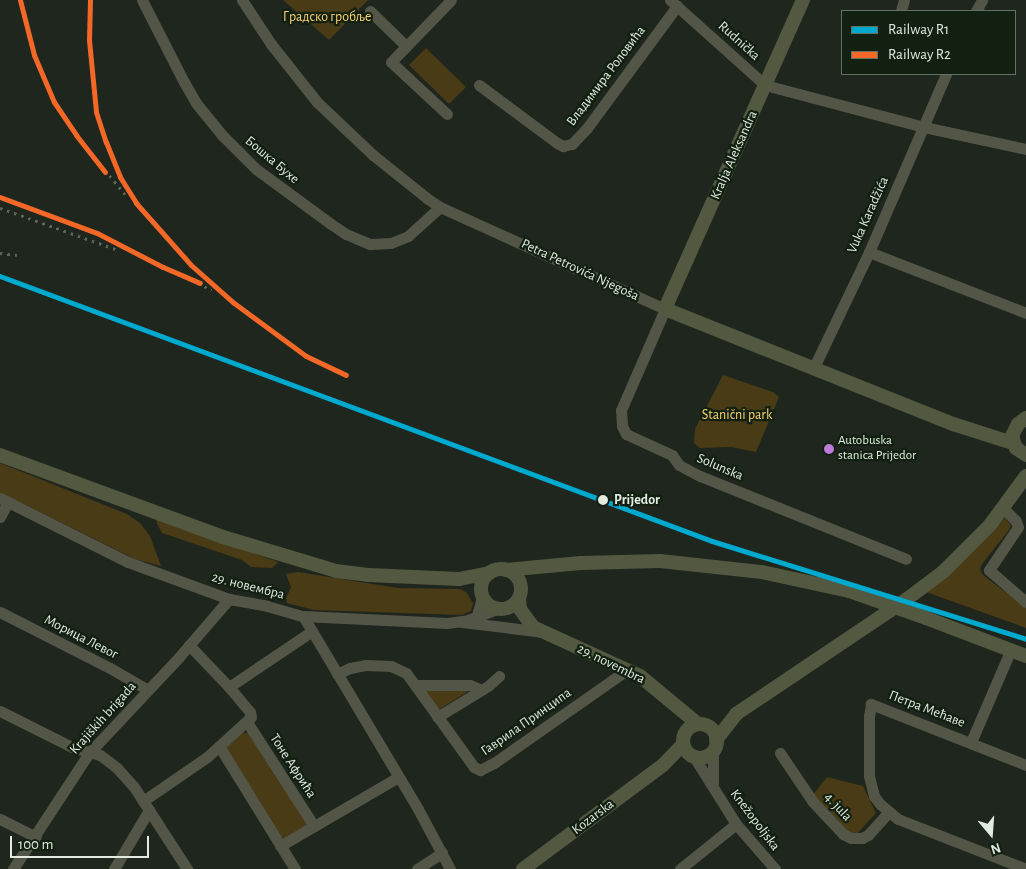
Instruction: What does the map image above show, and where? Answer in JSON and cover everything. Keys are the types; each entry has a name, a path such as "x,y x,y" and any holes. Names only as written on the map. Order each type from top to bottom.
{"main road":[{"name":"Kralja Aleksandra","path":"665,309 803,0"},
{"name":"Petra Petrovića Njegoša","path":"665,309 953,424 990,434 1019,450"},
{"path":"990,434 1022,421"},
{"path":"736,714 715,746 704,757 687,749 688,729 736,714 907,599 943,572 968,549 1004,508 1024,478 1019,450 1013,433 1022,421"},
{"path":"0,455 223,538 336,570 368,575 459,579 489,573"},
{"path":"481,593 484,577 495,570 624,560 694,563 762,572 849,592 926,618 1026,656"},
{"path":"459,579 481,593 490,607 500,609 515,604 520,592 540,568"},
{"path":"506,570 514,574 520,592 520,609 526,620"},
{"name":"29. novembra","path":"500,609 526,620 544,632 627,670 656,687 673,704 701,724"},
{"name":"29. novembra","path":"673,704 687,749"},
{"path":"701,724 712,730 715,746"},
{"name":"Kozarska","path":"523,869 687,749"}],"street":[{"name":"Бошка Бухе","path":"142,0 184,82 217,130 256,169 330,224 359,240 382,244 408,236 440,207"},
{"name":"Petra Petrovića Njegoša","path":"242,0 282,59 333,118 398,176 440,207 665,309"},
{"path":"447,114 392,65 393,59 451,0"},
{"name":"Rudnička","path":"674,3 765,84"},
{"name":"Владимира Роловића","path":"478,85 557,143 563,146 572,144 587,128 674,3"},
{"path":"370,11 406,46"},
{"name":"Vuka Karadžića","path":"814,367 868,252 946,75"},
{"path":"765,84 924,126 1026,149"},
{"path":"868,252 1026,313"},
{"name":"Solunska","path":"665,309 621,410 622,426 626,434 672,455 679,465 700,476 906,559"},
{"path":"0,517 4,500"},
{"name":"29. новембра","path":"4,500 128,562 229,599 268,606 303,616 431,624 460,622 476,615"},
{"path":"1004,508 1016,521 1018,527 989,570 1026,602"},
{"path":"481,593 476,615 500,609"},
{"name":"Krajiških brigada","path":"13,869 36,838 89,753 229,599"},
{"name":"Морица Левог","path":"0,612 110,668 148,690"},
{"path":"303,616 442,852 450,869"},
{"name":"29. novembra","path":"460,622 544,632"},
{"path":"189,645 229,687 312,631"},
{"name":"Петра Мећаве","path":"971,742 1011,649"},
{"name":"Гаврила Принципа","path":"337,674 350,668 364,665 391,666 406,673 474,767 480,770 486,768 627,670"},
{"path":"437,717 481,690 499,676"},
{"path":"415,685 470,685 481,690"},
{"name":"Тоне Афрића","path":"229,687 250,712 251,717 247,722 314,826"},
{"name":"Петра Мећаве","path":"888,813 874,796 869,776 869,716 871,704 1026,765"},
{"path":"0,711 72,747 100,755 117,768 146,806 187,869"},
{"path":"114,869 146,806 247,722"},
{"path":"219,746 295,869"},
{"path":"713,787 715,746"},
{"name":"Knežopoljska","path":"687,749 736,824 774,869"},
{"name":"4. jula","path":"780,753 813,802 843,834 851,838 862,838 868,835 888,813"},
{"path":"280,846 398,777"},
{"path":"888,813 898,819 1026,869"},
{"path":"0,819 36,838"},
{"path":"680,869 736,824"},
{"path":"417,869 442,852"}],"green space":[{"name":"Градско гробље","path":"283,0 368,0 329,40"},
{"path":"426,48 466,87 449,104 409,65"},
{"name":"Stanični park","path":"723,375 773,392 779,397 756,452 731,447 700,448 694,443 695,429"},
{"path":"0,463 127,514 140,523 150,536 161,566 135,559 0,494"},
{"path":"156,517 278,562 272,568 251,567 242,560 162,533 157,524"},
{"path":"1005,518 1011,525 1009,530 980,569 983,575 1026,608 1026,628 926,592 952,571"},
{"path":"298,572 398,588 460,589 466,592 473,603 471,611 462,615 314,610 287,603 286,598 291,587 286,574"},
{"path":"423,690 470,690 438,710"},
{"path":"239,732 250,733 307,819 306,829 287,839 279,836 226,751 226,743"},
{"path":"827,777 863,786 876,813 857,834 849,834 812,796"}],"railway":[{"path":"20,0 34,55 54,102 76,135 125,194"},
{"path":"90,0 89,40 96,112 120,177 136,203 191,265 234,303 306,356 346,375"},
{"path":"0,197 97,233 212,290"},
{"path":"0,208 118,250"},
{"path":"0,253 17,255"}],"rail line":[{"name":"R2","path":"20,0 34,55 54,102 76,135 105,172"},
{"name":"R2","path":"90,0 89,40 96,112 120,177 136,203 191,265 234,303 306,356 346,375"},
{"name":"R2","path":"0,197 97,233 163,267 200,283"},
{"name":"R1","path":"0,276 712,541 1026,639"}],"place":[{"name":"Autobuska stanica Prijedor","path":"829,449"},
{"name":"Prijedor","path":"603,500"}]}
